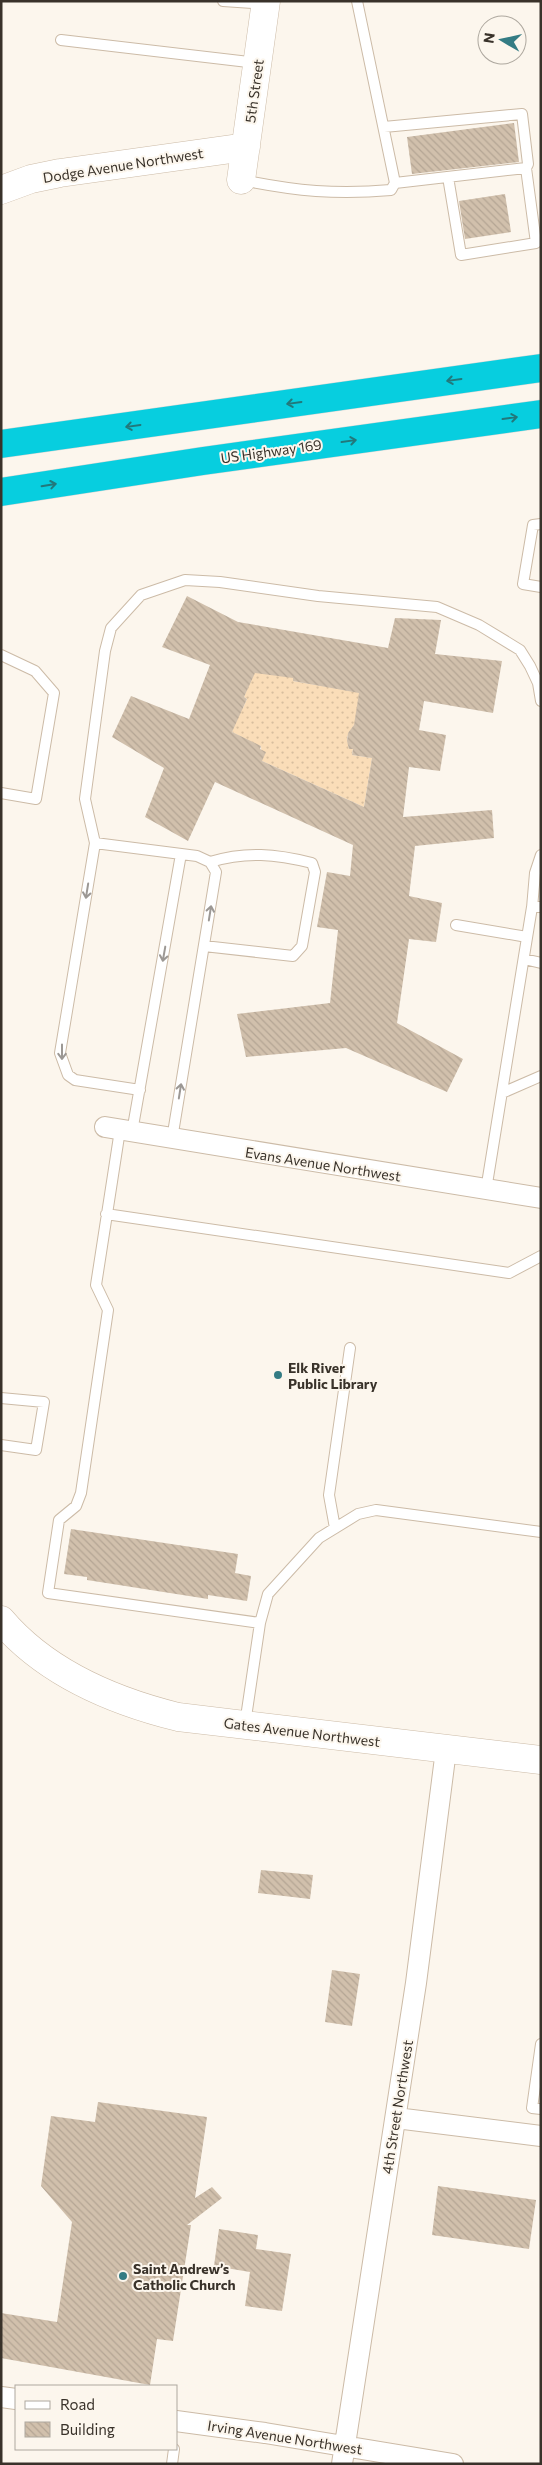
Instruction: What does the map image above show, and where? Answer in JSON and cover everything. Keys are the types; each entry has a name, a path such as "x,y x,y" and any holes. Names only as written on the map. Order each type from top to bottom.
{"highway":[{"path":"1,444 534,368"},
{"name":"US Highway 169","path":"1,492 203,461 541,414"}],"street":[{"name":"5th Street","path":"241,180 266,2"},
{"name":"Dodge Avenue Northwest","path":"1,190 31,179 60,173 246,147"},
{"name":"Evans Avenue Northwest","path":"119,1130 541,1198"},
{"name":"Gates Avenue Northwest","path":"1,1620 26,1644 70,1676 120,1700 148,1710 178,1717 541,1760"},
{"name":"4th Street Northwest","path":"343,2455 416,1983 446,1750"},
{"path":"396,2118 541,2136"},
{"path":"1,2397 15,2399"},
{"name":"Irving Avenue Northwest","path":"178,2425 266,2433 343,2455 453,2464"}],"lane":[{"path":"223,1 266,2"},
{"path":"241,180 293,190 326,193 392,190 395,183 357,1"},
{"path":"61,40 258,63"},
{"path":"384,127 522,114 528,164 526,168 536,243 461,255 448,177"},
{"path":"395,183 526,168"},
{"path":"541,524 533,525 523,584 541,587"},
{"path":"140,1090 75,1080 68,1075 60,1053 95,843 85,799 102,671 111,628 125,610 141,595 185,580 220,582 318,596 436,607 457,614 479,625 520,650 538,683 541,701"},
{"path":"1,656 35,671 54,693 36,799 1,793"},
{"path":"95,843 197,856 210,862 216,872 172,1139"},
{"path":"182,854 140,1090 119,1130 96,1284 108,1310 81,1493 76,1506 59,1520 48,1593 260,1623"},
{"path":"204,946 293,956 302,946 315,872 312,864 284,856 233,855 210,862"},
{"path":"486,1190 527,937 536,908 535,873 541,855"},
{"path":"456,925 527,937"},
{"path":"524,959 541,963"},
{"path":"502,1093 541,1076"},
{"path":"106,1214 509,1273 541,1256"},
{"path":"335,1528 329,1495 350,1348"},
{"path":"1,1398 44,1402 36,1450 1,1445"},
{"path":"245,1725 260,1623 268,1594 318,1538 358,1514 376,1510 541,1532"},
{"path":"541,2044 532,2108 541,2109"},
{"path":"172,2464 174,2450"}],"shaded area":[{"path":"255,669 294,675 293,681 374,695 376,721 355,718 357,724 354,725 347,737 349,749 353,749 352,755 372,758 364,807 262,761 261,746 242,740 242,737 232,732 241,707 243,708 247,699 244,697"}],"building":[{"path":"514,123 519,162 412,174 407,137"},
{"path":"505,194 511,232 465,239 459,201"},
{"path":"187,596 238,622 388,648 395,618 441,620 435,654 502,661 493,713 424,701 419,730 446,735 440,771 409,767 403,817 492,810 494,838 415,846 409,896 442,903 436,942 409,939 397,1023 463,1059 447,1092 346,1048 246,1057 237,1014 330,1003 338,930 317,927 327,872 350,876 353,845 215,782 188,841 145,817 164,768 112,737 131,696 189,719 210,665 162,647","holes":["255,673 293,678 293,681 359,693 354,725 348,733 347,741 349,749 353,749 352,755 372,758 364,807 262,761 266,752 260,749 261,746 232,732 247,699 244,697"]},
{"path":"71,1529 238,1554 235,1573 251,1576 247,1601 208,1595 208,1599 87,1580 87,1577 64,1574"},
{"path":"261,1870 313,1875 310,1899 258,1893"},
{"path":"332,1970 360,1974 352,2026 325,2022"},
{"name":"Saint Andrew’s Catholic Church","path":"98,2102 207,2117 195,2198 212,2187 222,2198 187,2225 191,2225 173,2341 157,2339 150,2385 1,2358 1,2313 57,2322 72,2222 41,2186 51,2116 95,2122"},
{"path":"438,2186 536,2200 529,2249 432,2235"},
{"path":"219,2229 258,2235 256,2249 291,2254 282,2311 245,2306 250,2272 214,2266"}],"place":[{"name":"Elk River Public Library","path":"278,1375"},
{"name":"Saint Andrew’s Catholic Church","path":"123,2276"}]}
